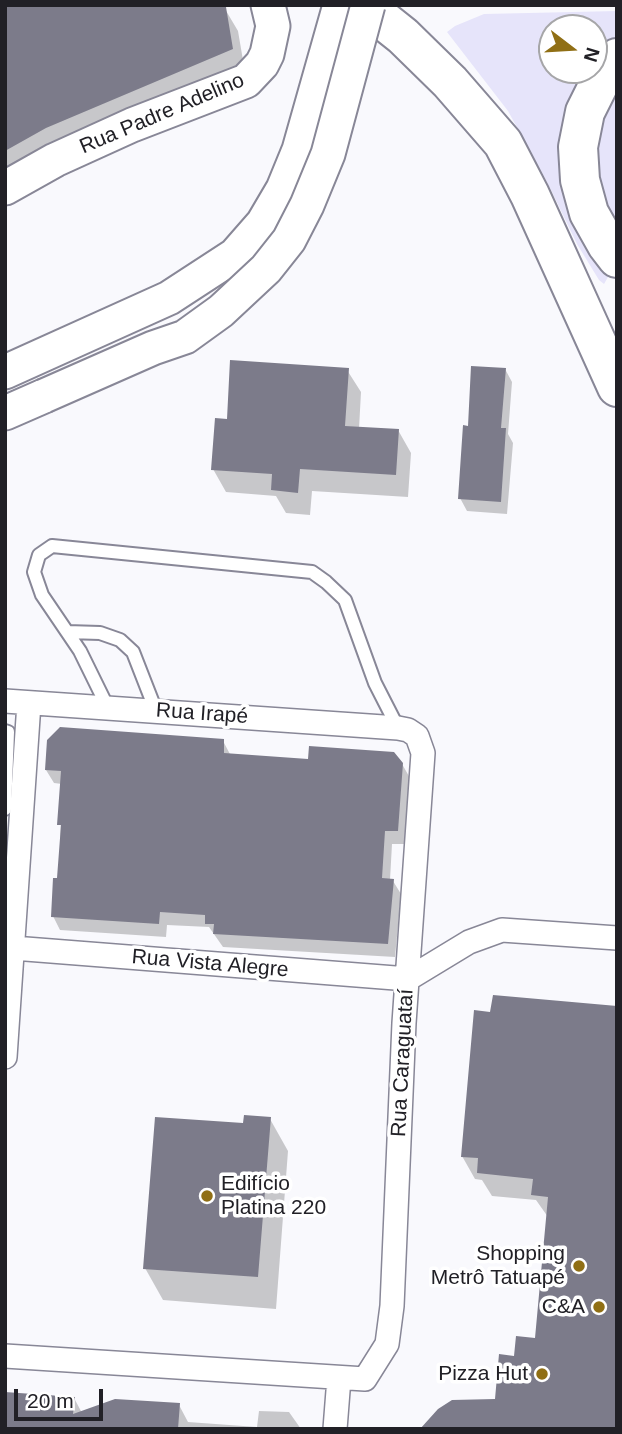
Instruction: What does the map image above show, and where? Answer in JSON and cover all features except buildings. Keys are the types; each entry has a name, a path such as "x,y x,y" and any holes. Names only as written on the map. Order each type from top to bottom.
{"highway":[{"path":"366,5 403,36 450,82 503,143 530,195 617,387"},
{"path":"617,58 606,70 585,113 578,147 580,180 589,214 617,258"}],"main road":[{"name":"Rua Padre Adelino","path":"5,188 55,160 132,125 246,80 262,64 267,54 273,26 268,5"},
{"path":"19,365 169,298 235,254 263,223 283,189 299,150 340,5"},
{"path":"5,413 152,348 185,337 221,312 266,269 289,240 328,154 366,5"}],"street":[{"name":"Rua Irapé","path":"5,701 398,728"},
{"path":"5,1057 13,948 10,911 29,702"},
{"name":"Rua Caraguataí","path":"339,1378 365,1379 387,1344 392,1306 422,753 418,736 398,728"},
{"path":"408,979 470,942 502,930 617,938"},
{"name":"Rua Vista Alegre","path":"13,948 408,979"},
{"path":"5,1356 339,1378 335,1429"}],"lane":[{"path":"108,708 80,651 41,595 34,572 39,555 52,546 312,572 345,600 374,683 398,728"},
{"path":"67,632 100,633 120,639 133,652 156,711"},
{"path":"5,731 8,732 5,809"}],"shaded area":[{"path":"617,11 617,261 604,284 577,244 508,111 447,32 484,14"}],"place":[{"name":"Edifício Platina 220","path":"207,1196"},
{"name":"Shopping Metrô Tatuapé","path":"579,1266"},
{"name":"C&A","path":"599,1307"},
{"name":"Pizza Hut","path":"542,1374"}]}
